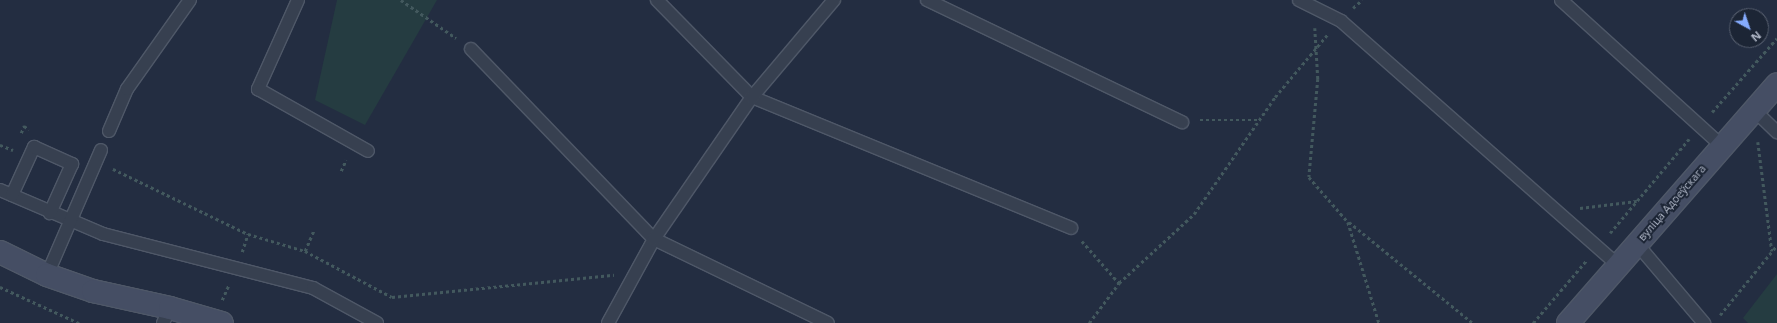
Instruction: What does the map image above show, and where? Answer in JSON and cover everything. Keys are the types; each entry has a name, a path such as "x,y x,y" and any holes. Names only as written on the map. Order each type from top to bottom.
{"street":[{"name":"вуліца Адоеўскага","path":"1568,323 1777,84"},
{"path":"0,252 47,275 166,315 222,323"}],"lane":[{"path":"110,131 127,88 190,0"},
{"path":"298,0 258,89 368,152"},
{"path":"657,0 752,97 1071,228"},
{"path":"608,323 634,273 654,239 752,97 834,0"},
{"path":"927,0 1182,122"},
{"path":"1298,0 1341,21 1599,246 1618,265"},
{"path":"1561,0 1722,146"},
{"path":"471,49 654,239 828,323"},
{"path":"1754,110 1777,132"},
{"path":"12,195 34,147 72,164 50,213"},
{"path":"47,275 99,156"},
{"path":"0,190 71,223 103,234 313,288 377,323"},
{"path":"1637,244 1704,323"}],"path":[{"path":"401,0 471,49"},
{"path":"1533,323 1638,201 1700,125 1777,38"},
{"path":"1089,323 1119,283 1194,214 1260,120 1315,47 1318,79 1309,177 1348,222 1473,323"},
{"path":"1754,110 1772,251"},
{"path":"1182,122 1260,120"},
{"path":"99,156 248,234 305,251 392,297 634,273"},
{"path":"1558,211 1638,201"},
{"path":"1348,222 1379,323"},
{"path":"1071,228 1119,283"},
{"path":"305,251 314,230"},
{"path":"1719,317 1777,245"},
{"path":"0,287 78,323"}],"green space":[{"path":"337,0 437,0 365,125 315,100"},
{"path":"1777,274 1777,323 1748,323 1743,318"}]}
